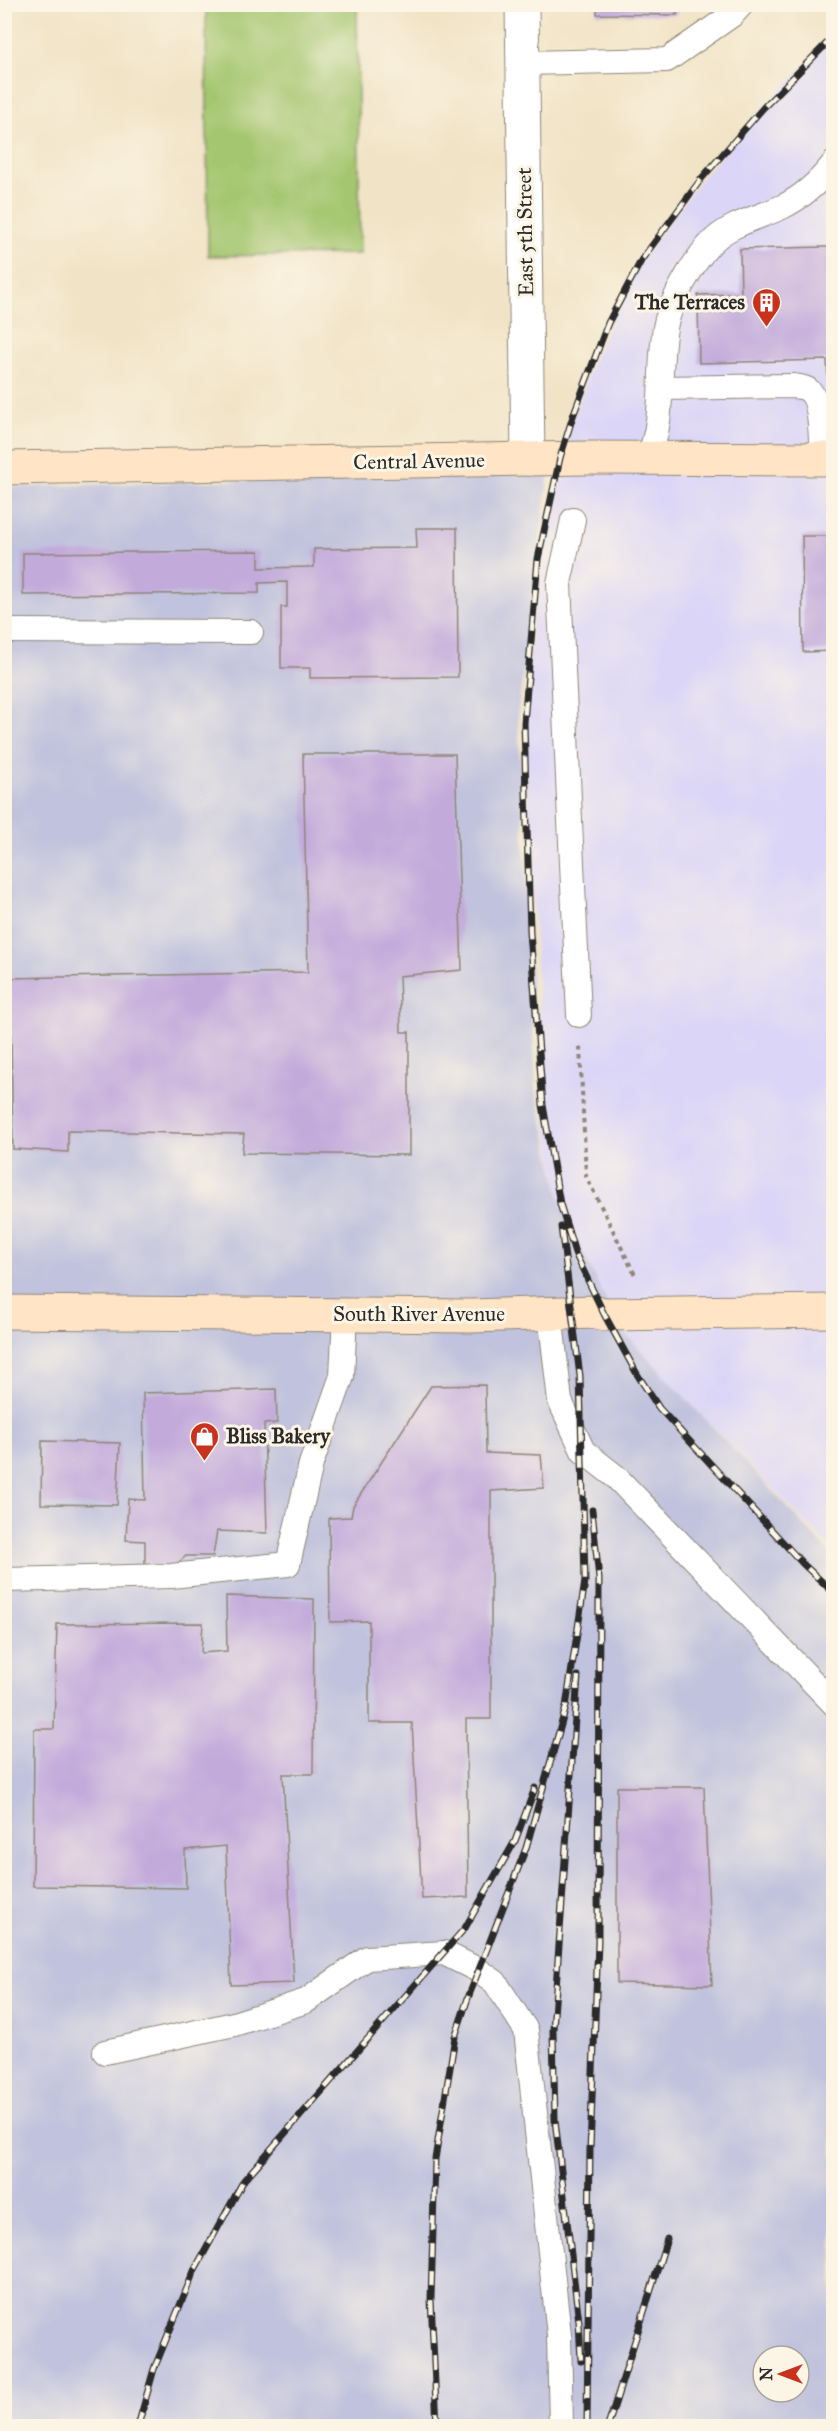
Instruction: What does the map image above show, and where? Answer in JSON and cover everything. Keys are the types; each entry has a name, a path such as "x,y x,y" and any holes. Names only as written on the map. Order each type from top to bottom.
{"main road":[{"name":"Central Avenue","path":"4,468 528,459 828,459"},
{"name":"South River Avenue","path":"4,1312 472,1316 550,1313 834,1311"}],"street":[{"name":"East 5th Street","path":"522,4 528,459"}],"lane":[{"path":"523,63 667,60 732,15 742,4"},
{"path":"648,458 655,442 659,422 665,328 670,308 709,245 723,232 784,206 807,192 834,163"},
{"path":"661,388 794,386 807,389 815,398 828,459"},
{"path":"573,520 559,584 579,1016"},
{"path":"4,631 251,632"},
{"path":"550,1313 560,1401 583,1451 616,1477 834,1704"},
{"path":"4,1580 171,1576 288,1564 311,1464 342,1376 345,1314"},
{"path":"105,2052 234,2024 306,2001 368,1958 444,1953 495,1982 526,2031 559,2335 561,2427"}],"path":[{"path":"579,1016 586,1176 654,1312"}],"shaded area":[{"path":"833,36 833,1551 604,1314 560,1204 543,1105 524,723 535,587 560,458 594,357 642,259 702,178 763,108"},
{"path":"549,472 518,712 536,1091 562,1207 618,1326 833,1556 833,2426 5,2426 4,487"}],"green space":[{"path":"206,5 357,5 360,254 208,256"}],"building":[{"path":"597,4 677,4 677,15 597,14"},
{"name":"The Terraces","path":"834,247 834,382 828,382 827,360 699,363 698,295 741,294 740,249"},
{"path":"416,528 457,528 458,677 310,678 310,668 281,668 281,607 287,607 287,582 259,583 259,593 23,595 23,553 259,551 259,568 314,567 314,549 417,548"},
{"path":"802,536 834,536 834,651 803,652"},
{"path":"830,749 834,749 834,829 831,829"},
{"path":"303,754 455,754 462,970 399,976 401,1032 409,1032 409,1155 242,1153 244,1134 68,1131 68,1152 13,1149 10,978 308,972"},
{"path":"485,1385 486,1453 541,1455 544,1488 491,1491 491,1719 466,1719 468,1897 422,1899 412,1723 369,1723 369,1621 330,1622 329,1518 351,1517 353,1506 431,1386"},
{"name":"Bliss Bakery","path":"276,1389 277,1423 264,1424 267,1533 217,1531 213,1556 186,1556 171,1569 145,1570 145,1541 126,1540 128,1499 145,1500 143,1393"},
{"path":"42,1441 120,1443 117,1505 41,1504"},
{"path":"226,1596 314,1599 313,1774 283,1774 294,1983 231,1985 226,1846 185,1850 186,1888 33,1886 34,1729 54,1729 57,1624 203,1623 201,1653 227,1651"},
{"path":"617,1787 704,1787 712,1985 617,1983"}],"railway":[{"path":"834,36 763,108 702,178 642,259 608,323 573,416 560,458 538,559 524,723 530,932 543,1105 560,1204 575,1253 604,1314 637,1374 659,1408 803,1564 834,1593"},
{"path":"437,2426 431,2299 435,2159 455,2037 526,1848 566,1707 585,1581 580,1376 561,1227"},
{"path":"587,2426 590,2150 598,1942 599,1579 592,1510"},
{"path":"578,1676 553,2030 555,2120 579,2322 581,2361"},
{"path":"138,2426 154,2369 194,2271 244,2180 465,1928 515,1841 535,1788"},
{"path":"608,2426 667,2239"}],"place":[{"name":"The Terraces","path":"766,328"},
{"name":"Bliss Bakery","path":"205,1462"}]}
